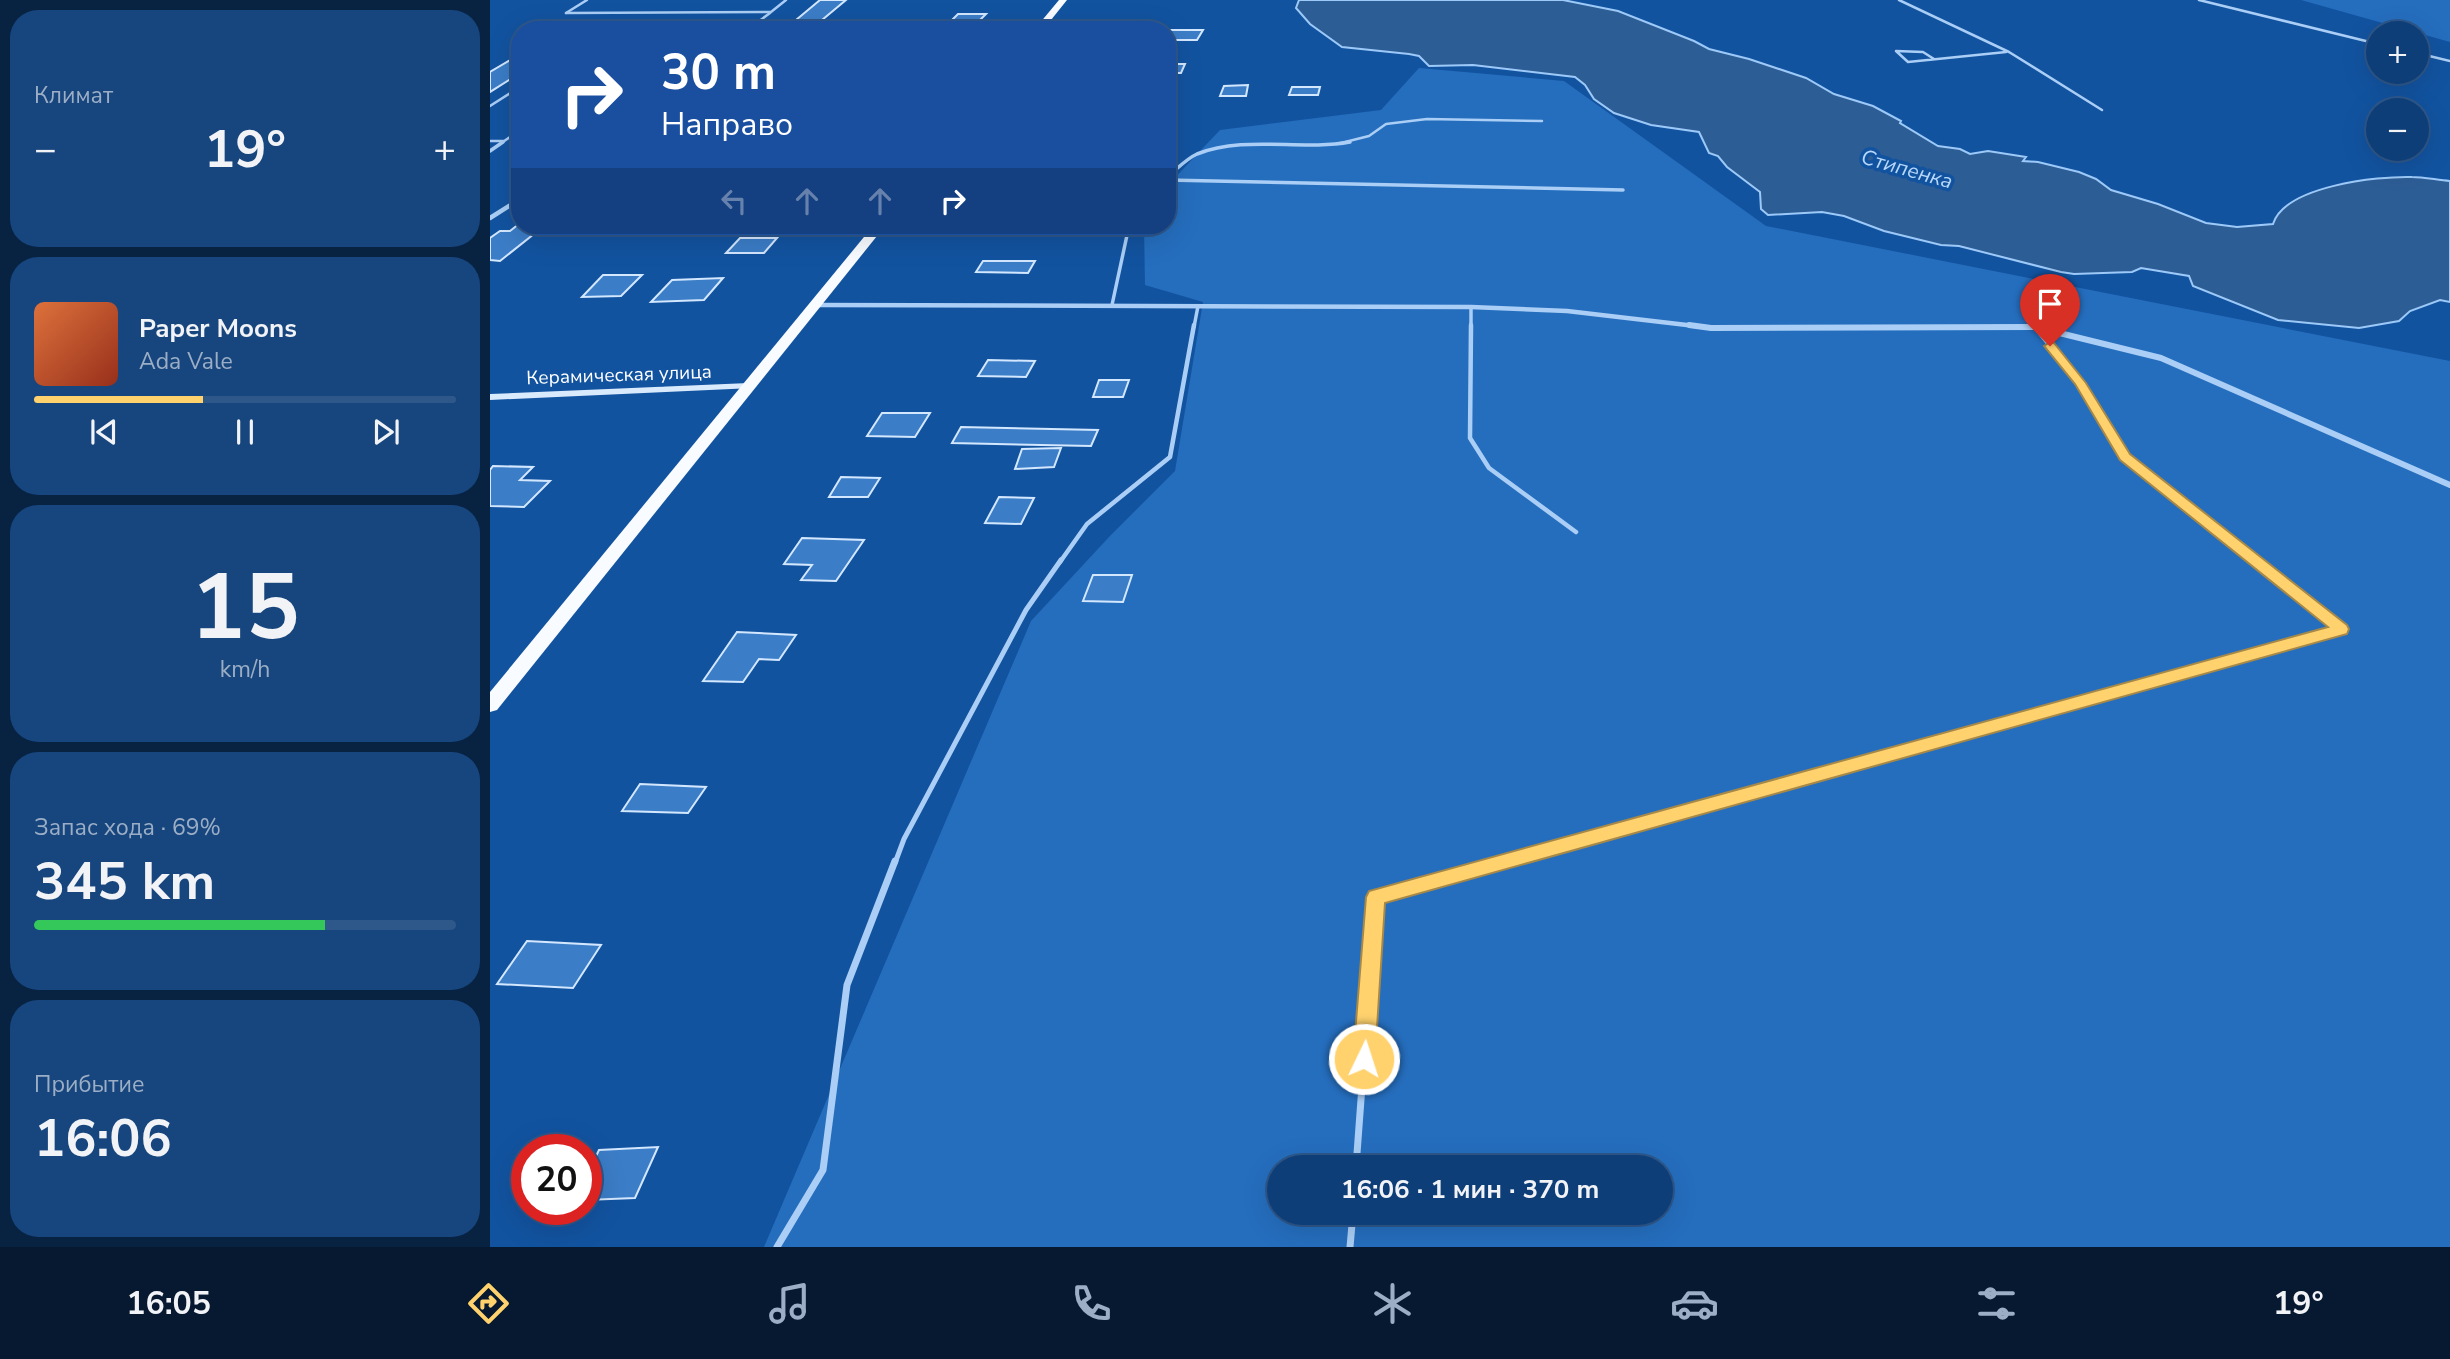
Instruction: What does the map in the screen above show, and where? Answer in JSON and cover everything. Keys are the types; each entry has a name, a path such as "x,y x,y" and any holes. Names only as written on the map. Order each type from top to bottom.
{"main road":[{"path":"1046,21 1063,0"},
{"path":"490,705 872,235"}],"street":[{"path":"490,218 511,205"},
{"path":"815,305 1471,307 1567,311 1711,328 2035,327 2161,358 2450,485"},
{"name":"Керамическая улица","path":"490,397 749,386"}],"lane":[{"path":"587,0 566,13 771,12"},
{"path":"759,21 786,0"},
{"path":"1899,0 2009,52 2102,110"},
{"path":"2199,0 2366,41"},
{"path":"1934,59 1923,52 1896,51 1908,62 2009,52"},
{"path":"2429,56 2450,61"},
{"path":"490,106 511,93"},
{"path":"1176,172 1197,154 1224,147 1328,145 1377,134 1386,124 1427,119 1542,121"},
{"path":"490,151 511,136"},
{"path":"490,141 504,141"},
{"path":"1176,179 1623,190"},
{"path":"1112,305 1127,235"},
{"path":"777,1247 823,1170 847,985 904,839 1026,611 1087,524 1170,457 1198,306"},
{"path":"1471,307 1470,438 1489,468 1576,532"},
{"path":"1357,1155 1376,897 2341,629 2125,457 2080,383 2035,327"},
{"path":"1350,1247 1352,1225"}],"shaded area":[{"path":"2301,0 2450,0 2450,42 2429,36 2429,21 2376,21"},
{"path":"1419,68 1564,81 1766,226 2450,361 2450,1247 764,1247 1031,621 1175,471 1203,302 1145,285 1144,235 1176,235 1176,176 1220,130 1381,110"}],"water":[{"name":"Стипенка","path":"1299,0 1563,0 1618,11 1709,49 1806,78 1834,94 1873,106 1938,146 1960,149 1970,154 1988,151 2026,157 2023,161 2079,172 2096,179 2111,190 2158,204 2206,223 2237,227 2273,224 2281,211 2295,200 2313,192 2356,181 2412,177 2450,181 2450,302 2440,300 2410,311 2399,321 2359,328 2278,320 2193,286 2189,276 2141,268 2132,272 2074,274 1884,231 1844,216 1822,212 1768,215 1761,209 1760,192 1727,167 1718,156 1709,153 1699,132 1651,125 1614,113 1594,99 1585,85 1575,77 1473,65 1429,66 1419,56 1342,47 1310,24 1296,8"}],"building":[{"path":"820,0 846,0 821,21 795,21"},
{"path":"958,14 986,14 980,20 952,20"},
{"path":"1176,30 1203,30 1197,40 1176,40"},
{"path":"511,60 511,79 490,92 490,72"},
{"path":"1176,64 1185,64 1181,73 1176,73"},
{"path":"1248,85 1246,96 1220,96 1224,86"},
{"path":"1292,87 1320,87 1318,95 1289,95"},
{"path":"500,231 510,231 511,235 533,235 500,261 490,260 490,238"},
{"path":"740,238 777,238 764,253 726,253"},
{"path":"983,261 1035,261 1028,273 976,272"},
{"path":"603,275 642,275 621,296 582,297"},
{"path":"723,278 704,300 651,302 672,280"},
{"path":"988,360 1035,361 1026,377 978,376"},
{"path":"1099,380 1129,380 1123,397 1093,397"},
{"path":"882,413 930,413 915,437 867,436"},
{"path":"961,427 1098,430 1091,446 952,443"},
{"path":"1061,448 1054,467 1015,469 1022,449"},
{"path":"493,466 533,467 520,480 550,481 524,507 490,506 490,470"},
{"path":"841,477 880,478 868,497 829,497"},
{"path":"999,497 1034,498 1021,524 985,523"},
{"path":"802,538 864,540 836,581 801,580 812,565 784,564"},
{"path":"1093,575 1132,575 1123,602 1083,601"},
{"path":"737,632 796,635 779,660 759,659 743,682 703,681"},
{"path":"640,784 706,787 688,813 622,811"},
{"path":"527,941 601,945 573,988 497,984"},
{"path":"658,1147 635,1198 602,1199 602,1150"}],"route":[{"path":"1364,1059 1376,897 2341,629 2125,457 2080,383 2050,346"}]}
